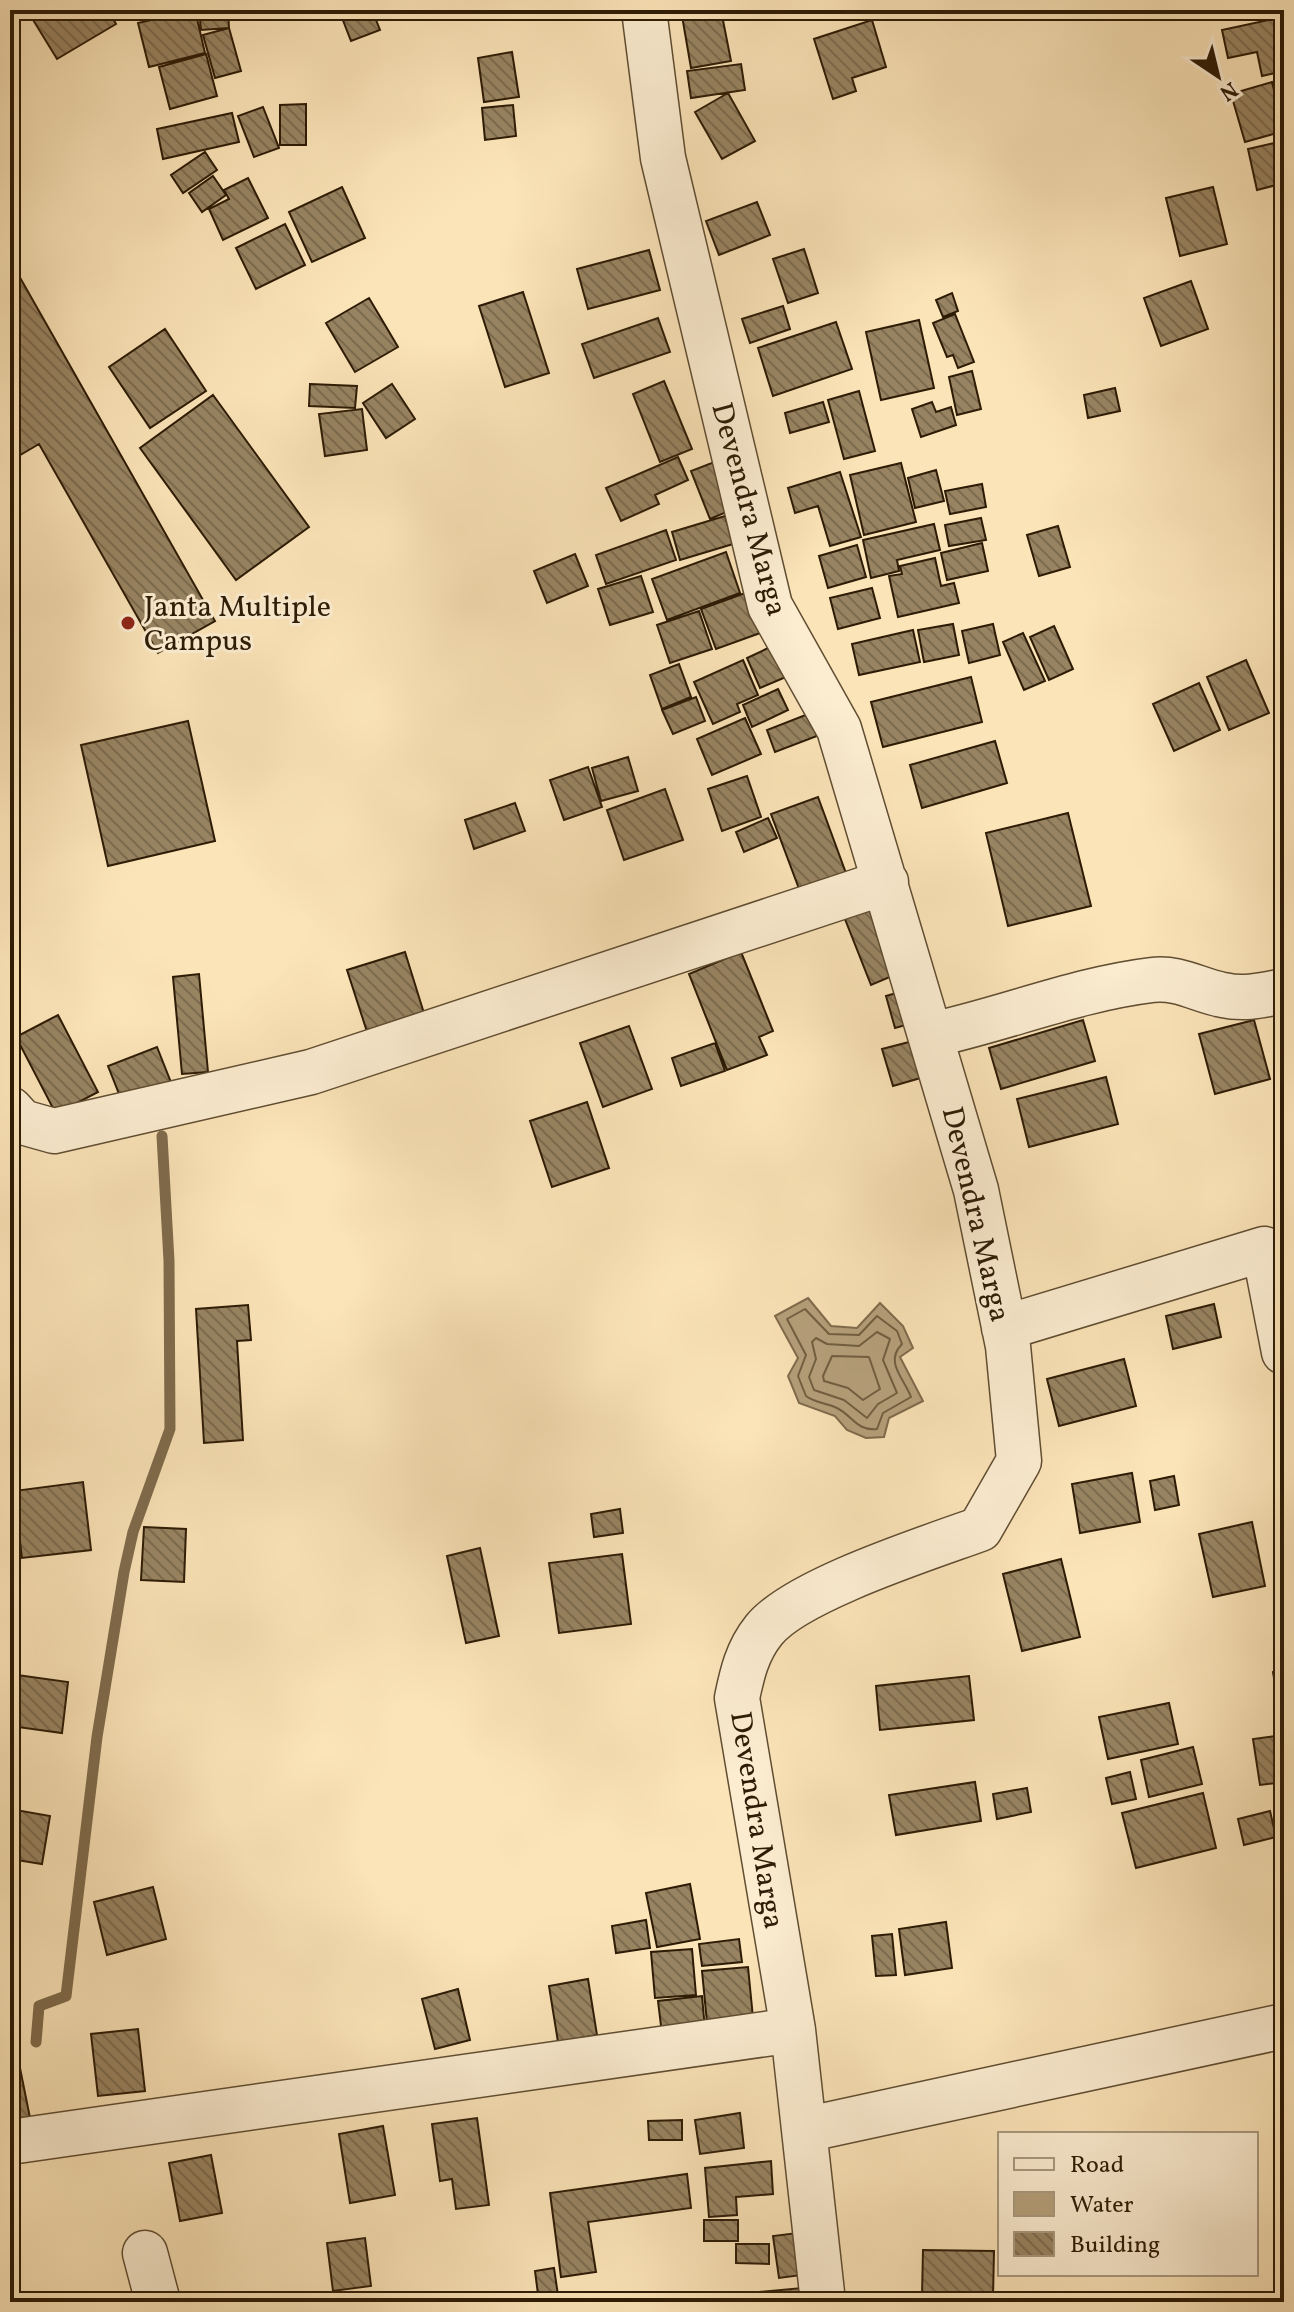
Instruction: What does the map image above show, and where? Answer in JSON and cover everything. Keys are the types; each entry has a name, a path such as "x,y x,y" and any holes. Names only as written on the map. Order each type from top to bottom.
{"street":[{"name":"Devendra Marga","path":"644,10 663,158 770,606 839,729 931,1035 976,1190 1004,1328 1019,1461 980,1529 794,1603 764,1630 745,1662 737,1698 793,2030 823,2302"},
{"path":"10,1109 22,1122 54,1131 311,1072 886,882"},
{"path":"931,1035 1092,992 1152,980 1177,979 1220,995 1246,998 1284,991"},
{"path":"1004,1328 1274,1246 1284,1352"},
{"path":"804,2130 1284,2026"},
{"path":"10,2142 793,2030"},
{"path":"145,2253 158,2302"}],"water":[{"path":"808,1298 831,1326 857,1328 880,1303 903,1326 913,1348 900,1357 923,1401 889,1418 884,1437 866,1438 847,1430 835,1416 799,1403 788,1376 798,1358 775,1316"}],"building":[{"path":"27,10 108,10 116,24 57,59"},
{"path":"195,10 205,53 149,67 138,23"},
{"path":"199,10 228,10 229,28 201,30"},
{"path":"339,10 372,10 380,30 351,41"},
{"path":"681,10 721,10 731,61 691,68"},
{"path":"1283,17 1284,71 1262,76 1257,52 1228,58 1222,30"},
{"path":"872,20 886,67 852,78 856,91 833,99 814,39"},
{"path":"229,28 241,71 215,78 203,35"},
{"path":"512,52 519,97 484,102 478,58"},
{"path":"206,54 217,96 170,109 159,67"},
{"path":"741,64 745,90 691,98 687,71"},
{"path":"1272,82 1284,131 1245,142 1231,94"},
{"path":"728,93 755,141 722,159 695,112"},
{"path":"306,104 306,145 280,145 280,105"},
{"path":"513,105 516,136 485,140 482,108"},
{"path":"263,107 279,148 254,157 238,116"},
{"path":"232,113 239,142 163,159 157,129"},
{"path":"1283,141 1284,183 1257,190 1248,149"},
{"path":"205,152 217,170 183,193 171,175"},
{"path":"213,176 226,195 202,212 189,193"},
{"path":"248,178 268,218 223,240 209,209 229,199 224,190"},
{"path":"342,187 365,238 312,262 289,212"},
{"path":"1213,187 1227,244 1180,256 1166,198"},
{"path":"757,202 770,235 719,255 706,221"},
{"path":"285,224 305,265 256,289 236,248"},
{"path":"804,249 818,293 788,303 773,259"},
{"path":"649,250 660,290 588,309 577,269"},
{"path":"10,260 215,621 158,653 39,444 10,461"},
{"path":"1191,281 1208,329 1161,346 1144,298"},
{"path":"523,292 549,373 505,387 479,306"},
{"path":"952,293 958,311 943,317 936,300"},
{"path":"369,298 398,347 355,372 326,323"},
{"path":"783,306 790,329 750,343 742,319"},
{"path":"955,314 974,362 958,368 953,355 947,357 933,323"},
{"path":"658,318 670,352 594,378 582,344"},
{"path":"919,320 934,388 881,400 866,332"},
{"path":"836,322 852,369 773,396 758,348"},
{"path":"165,329 206,391 150,428 109,367"},
{"path":"972,371 981,409 957,415 949,377"},
{"path":"664,381 692,449 660,462 633,394"},
{"path":"310,384 357,386 355,408 309,406"},
{"path":"392,384 415,419 386,438 363,403"},
{"path":"1115,388 1120,411 1088,418 1084,395"},
{"path":"859,391 875,451 844,459 828,400"},
{"path":"213,395 309,527 236,580 140,448"},
{"path":"823,402 829,422 790,433 785,413"},
{"path":"932,402 936,412 951,407 956,425 921,437 912,409"},
{"path":"362,409 367,450 325,456 319,414"},
{"path":"678,457 688,480 655,495 659,504 621,521 606,488"},
{"path":"717,461 736,508 710,519 691,471"},
{"path":"901,463 916,522 864,535 850,475"},
{"path":"936,470 944,501 915,508 908,478"},
{"path":"840,472 861,537 830,546 818,506 795,513 788,488"},
{"path":"982,484 986,507 950,514 945,491"},
{"path":"725,516 733,544 680,560 672,532"},
{"path":"981,518 986,540 949,546 945,525"},
{"path":"934,524 940,550 897,560 899,571 871,578 863,540"},
{"path":"1058,526 1070,567 1039,576 1027,535"},
{"path":"666,530 676,560 606,584 596,555"},
{"path":"982,543 988,571 947,580 941,553"},
{"path":"857,545 866,577 828,588 819,556"},
{"path":"726,552 740,593 667,620 652,579"},
{"path":"575,554 588,586 547,603 534,571"},
{"path":"935,558 941,586 954,583 959,603 898,617 889,576 902,574 900,566"},
{"path":"641,576 653,612 610,625 598,589"},
{"path":"872,588 880,618 838,629 830,598"},
{"path":"748,592 763,632 716,649 701,609"},
{"path":"699,611 712,649 670,663 657,625"},
{"path":"953,624 959,655 924,662 918,630"},
{"path":"993,624 1000,655 969,663 962,631"},
{"path":"1054,626 1073,669 1049,680 1030,637"},
{"path":"913,630 920,662 859,675 852,644"},
{"path":"1023,633 1045,681 1024,690 1003,642"},
{"path":"779,643 793,674 760,688 747,658"},
{"path":"743,660 758,695 737,704 740,712 713,724 694,682"},
{"path":"1246,660 1269,713 1229,730 1207,677"},
{"path":"679,664 691,697 662,709 650,675"},
{"path":"971,677 982,722 883,747 871,702"},
{"path":"1199,683 1220,730 1174,751 1153,704"},
{"path":"778,689 788,710 752,727 743,705"},
{"path":"696,697 705,721 673,734 662,710"},
{"path":"808,714 817,736 775,752 767,730"},
{"path":"745,718 761,754 712,775 697,739"},
{"path":"188,721 215,841 108,866 81,745"},
{"path":"995,741 1007,783 922,808 910,765"},
{"path":"628,757 638,791 601,801 592,768"},
{"path":"588,767 602,807 564,820 550,780"},
{"path":"747,776 761,817 722,831 708,789"},
{"path":"665,789 683,840 624,860 607,810"},
{"path":"818,797 847,876 801,894 771,814"},
{"path":"515,803 525,831 474,849 465,820"},
{"path":"1068,813 1091,906 1008,926 986,833"},
{"path":"768,818 777,838 744,852 736,832"},
{"path":"877,901 904,971 871,985 843,914"},
{"path":"405,952 427,1023 370,1041 347,970"},
{"path":"741,952 773,1031 759,1037 767,1055 727,1070 689,974"},
{"path":"199,974 208,1072 182,1074 173,977"},
{"path":"907,990 916,1022 895,1028 886,996"},
{"path":"58,1015 98,1092 56,1114 16,1037"},
{"path":"1083,1020 1095,1061 1001,1089 989,1048"},
{"path":"1254,1020 1270,1079 1215,1094 1199,1034"},
{"path":"629,1026 652,1089 603,1107 580,1043"},
{"path":"913,1041 924,1077 893,1086 882,1049"},
{"path":"715,1043 725,1071 681,1086 672,1058"},
{"path":"157,1047 172,1085 123,1104 108,1066"},
{"path":"1106,1077 1118,1124 1029,1147 1017,1099"},
{"path":"587,1102 609,1168 552,1187 530,1121"},
{"path":"1214,1304 1221,1337 1173,1349 1166,1316"},
{"path":"248,1305 251,1340 237,1341 243,1440 204,1443 196,1309"},
{"path":"1124,1359 1136,1406 1059,1426 1047,1379"},
{"path":"1132,1473 1140,1522 1080,1533 1072,1484"},
{"path":"1174,1476 1179,1505 1155,1510 1150,1481"},
{"path":"83,1482 91,1550 22,1558 14,1491"},
{"path":"620,1509 623,1533 594,1537 591,1514"},
{"path":"1252,1522 1265,1586 1213,1597 1199,1534"},
{"path":"144,1527 186,1529 184,1582 141,1580"},
{"path":"480,1548 499,1636 466,1643 447,1556"},
{"path":"622,1554 631,1624 559,1633 549,1563"},
{"path":"1061,1559 1080,1637 1022,1651 1003,1574"},
{"path":"1284,1670 1284,1719 1281,1720 1273,1672"},
{"path":"10,1674 68,1682 62,1733 10,1726"},
{"path":"969,1676 974,1720 880,1730 876,1686"},
{"path":"1169,1703 1178,1744 1108,1759 1099,1717"},
{"path":"1284,1735 1284,1782 1260,1785 1253,1739"},
{"path":"1193,1747 1202,1784 1149,1797 1141,1760"},
{"path":"1130,1772 1136,1799 1112,1804 1106,1778"},
{"path":"975,1782 981,1821 896,1835 889,1795"},
{"path":"1027,1788 1031,1812 997,1819 993,1794"},
{"path":"1203,1793 1216,1848 1136,1868 1122,1813"},
{"path":"10,1809 50,1816 42,1864 10,1859"},
{"path":"1270,1811 1276,1837 1244,1845 1238,1819"},
{"path":"690,1884 700,1939 657,1947 646,1893"},
{"path":"153,1887 166,1939 107,1955 94,1902"},
{"path":"646,1920 650,1948 616,1953 612,1926"},
{"path":"946,1922 952,1968 905,1975 899,1929"},
{"path":"892,1934 896,1975 876,1976 872,1936"},
{"path":"739,1939 742,1962 702,1966 699,1944"},
{"path":"692,1949 696,1995 655,1998 651,1952"},
{"path":"10,1964 15,1965 11,2006 10,2006"},
{"path":"748,1967 754,2028 708,2033 702,1971"},
{"path":"588,1979 597,2035 558,2042 549,1986"},
{"path":"458,1989 470,2040 435,2049 422,1999"},
{"path":"702,1996 705,2029 662,2034 658,2001"},
{"path":"138,2029 145,2091 98,2096 91,2034"},
{"path":"10,2043 15,2043 31,2123 10,2127"},
{"path":"740,2113 744,2148 700,2154 695,2120"},
{"path":"477,2118 489,2205 456,2209 452,2179 440,2181 432,2124"},
{"path":"682,2120 682,2140 649,2140 648,2121"},
{"path":"383,2126 395,2195 350,2203 339,2134"},
{"path":"211,2155 222,2213 180,2221 169,2163"},
{"path":"771,2161 773,2194 736,2197 737,2215 709,2217 705,2168"},
{"path":"687,2174 691,2208 588,2222 596,2272 561,2277 550,2193"},
{"path":"704,2220 738,2220 738,2241 704,2241"},
{"path":"797,2233 802,2275 779,2278 773,2236"},
{"path":"365,2238 371,2286 333,2291 327,2243"},
{"path":"736,2244 769,2244 769,2264 736,2263"},
{"path":"923,2250 994,2251 993,2297 922,2296"},
{"path":"554,2268 559,2302 539,2302 535,2271"},
{"path":"802,2288 803,2302 750,2302 749,2293"},
{"path":"371,2295 372,2302 330,2302 330,2301"}],"waterway":[{"path":"36,2042 39,2006 66,1996 97,1737 124,1572 133,1532 170,1429 169,1261 162,1136"}],"place":[{"name":"Janta Multiple Campus","path":"128,623"}]}
